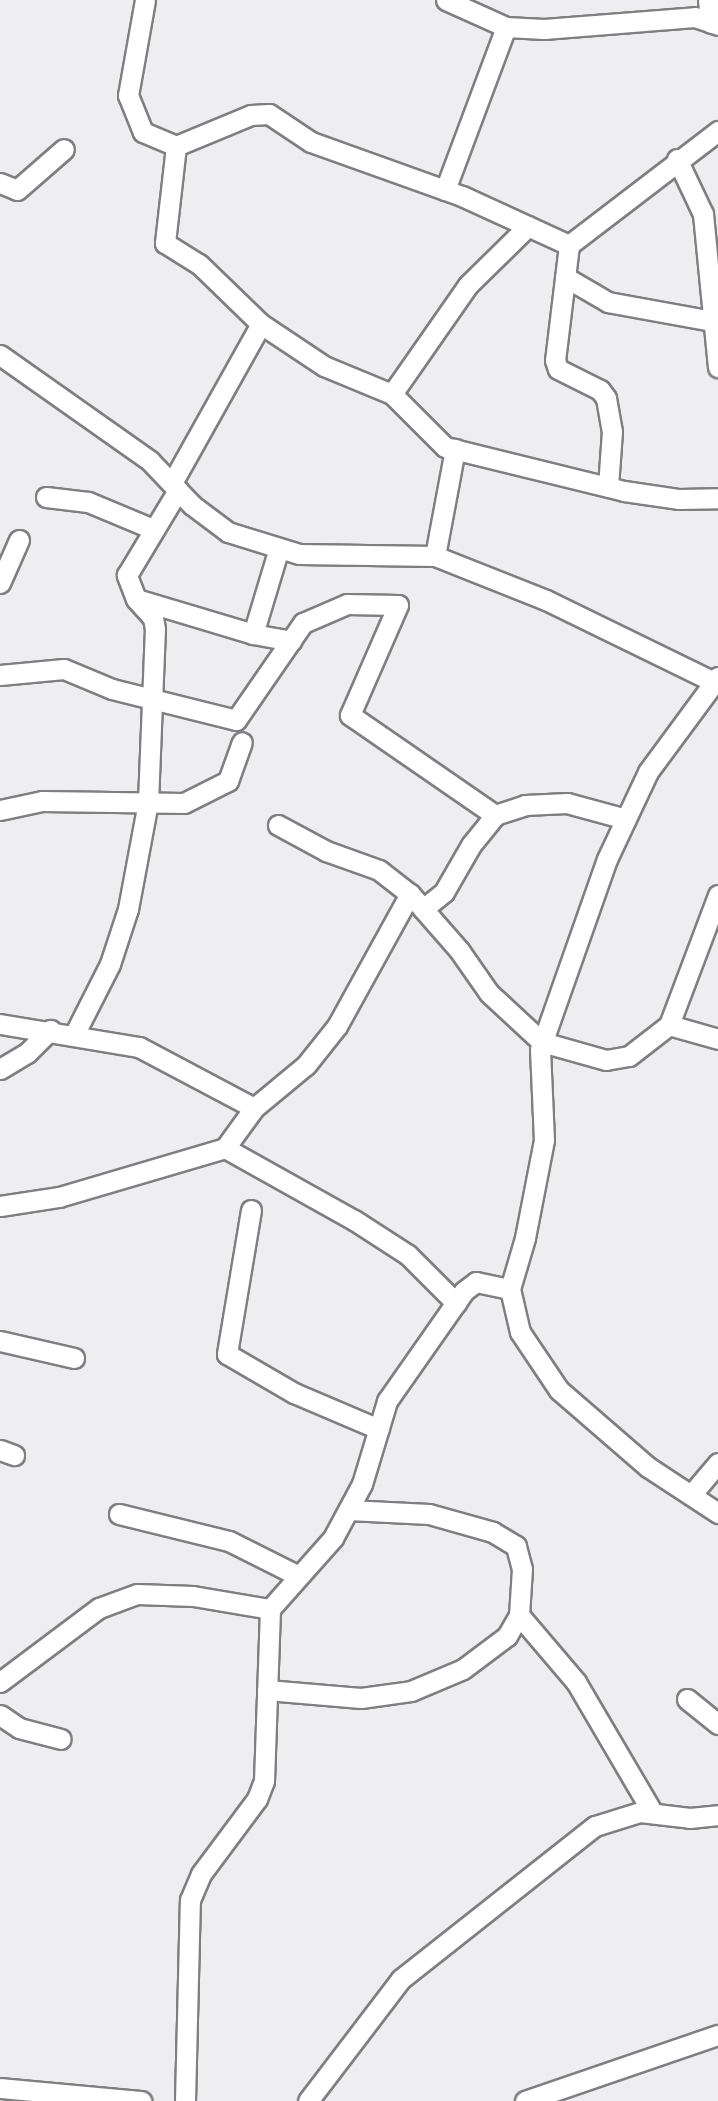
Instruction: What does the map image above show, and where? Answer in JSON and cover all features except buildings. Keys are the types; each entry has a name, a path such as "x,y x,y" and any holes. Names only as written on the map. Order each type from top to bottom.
{"street":[{"path":"145,0 128,95 143,132 176,146 251,115 269,114 311,142 445,190 569,245"},
{"path":"446,0 506,27 544,29 695,17 715,24"},
{"path":"708,0 715,24"},
{"path":"445,190 506,27"},
{"path":"608,486 612,431 606,398 600,390 558,369 555,360 569,245 677,159 718,131"},
{"path":"176,146 165,243 199,264 261,324 324,366 392,394 445,447 608,486 679,499 718,498"},
{"path":"0,183 17,190 64,149"},
{"path":"677,159 703,214 718,366"},
{"path":"392,394 468,285 528,226"},
{"path":"565,277 608,302 713,321"},
{"path":"75,1033 110,964 128,909 148,802 153,618 136,599 127,575 261,324"},
{"path":"0,355 150,461 175,487 228,532 311,555 435,556 547,600 717,681 648,772 626,819 542,1042 544,1140 525,1238 510,1289 520,1332 559,1390 648,1467 718,1513"},
{"path":"435,556 455,449"},
{"path":"46,497 88,502 153,529"},
{"path":"0,583 19,540"},
{"path":"253,634 279,548"},
{"path":"136,599 253,634 291,641"},
{"path":"0,675 64,669 152,699 236,720 303,623 347,604 398,605 350,715 495,815"},
{"path":"0,810 42,801 184,803 215,791 228,781 242,742"},
{"path":"424,909 444,892 495,815 525,805 568,803 626,819"},
{"path":"278,825 326,851 379,870 410,894 489,993 542,1042 606,1060 629,1056 670,1025 718,895"},
{"path":"0,1206 59,1197 225,1148 254,1108 306,1065 337,1026 410,894"},
{"path":"0,1024 75,1033 139,1047 254,1108"},
{"path":"670,1025 718,1040"},
{"path":"0,1069 27,1053 50,1030"},
{"path":"225,1148 354,1220 408,1255 456,1303"},
{"path":"251,1210 227,1354 294,1393 379,1429"},
{"path":"185,2101 190,1900 201,1874 257,1799 264,1781 270,1609 333,1538 362,1484 387,1401 456,1303 476,1282 510,1289"},
{"path":"0,1341 74,1358"},
{"path":"691,1494 718,1463"},
{"path":"267,1690 361,1698 411,1691 463,1669 507,1636 519,1615 522,1569 516,1546 493,1532 429,1514 348,1510"},
{"path":"119,1514 229,1541 299,1576"},
{"path":"0,1682 99,1608 137,1594 193,1596 270,1609"},
{"path":"519,1615 576,1682 653,1813"},
{"path":"687,1699 718,1724"},
{"path":"0,1715 19,1728 61,1739"},
{"path":"308,2101 401,1979 595,1826 640,1812 690,1818 718,1815"},
{"path":"525,2101 718,2035"},
{"path":"0,2088 141,2101"}]}
